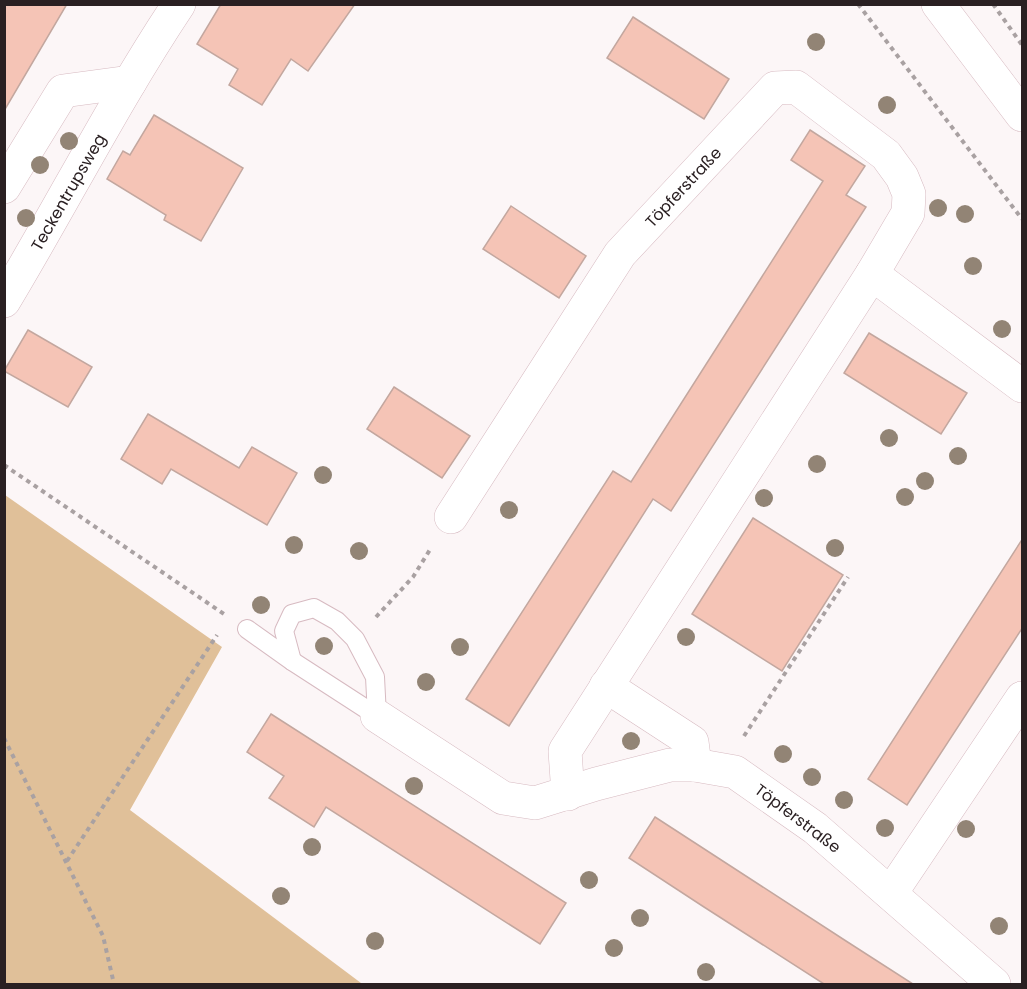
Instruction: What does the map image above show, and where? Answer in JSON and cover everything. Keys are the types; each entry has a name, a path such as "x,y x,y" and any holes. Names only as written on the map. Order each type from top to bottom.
{"street":[{"name":"Teckentrupsweg","path":"4,301 50,225 130,82 179,4"},
{"path":"938,4 1023,115"},
{"path":"4,187 63,91 130,82"},
{"name":"Töpferstraße","path":"450,518 620,254 774,88 796,87 886,155 902,177 909,194 908,213 872,274 565,751 568,794"},
{"path":"872,274 1023,386"},
{"path":"606,686 692,742 709,767"},
{"path":"891,893 1023,698"},
{"name":"Töpferstraße","path":"377,716 502,798 535,803 670,765 709,767 735,772 806,821 993,984"}],"lane":[{"path":"292,661 284,631 292,614 314,608 337,621 355,639 375,677 377,716"},
{"path":"247,629 377,716"}],"path":[{"path":"858,4 1023,219"},
{"path":"993,4 1023,45"},
{"path":"4,465 247,629"},
{"path":"355,639 413,577 450,518"},
{"path":"709,767 848,577"},
{"path":"67,861 229,617"},
{"path":"4,738 103,936 114,984"}],"shaded area":[{"path":"5,495 222,647 130,810 361,983 5,984"}],"building":[{"path":"4,4 67,4 4,111"},
{"path":"221,4 355,4 308,71 291,59 262,105 229,85 238,69 197,44"},
{"path":"633,17 729,79 704,119 607,58"},
{"path":"154,115 243,168 201,241 164,220 166,215 107,179 123,151 130,155"},
{"path":"810,130 865,166 846,195 866,207 671,511 653,499 509,726 466,699 613,471 631,482 823,181 791,160"},
{"path":"511,206 586,256 559,298 483,249"},
{"path":"28,330 92,367 68,407 4,371"},
{"path":"869,333 967,393 941,434 844,373"},
{"path":"394,387 470,436 442,478 367,429"},
{"path":"148,414 239,468 252,447 297,473 267,525 171,469 162,484 121,459"},
{"path":"753,518 843,575 782,671 692,614"},
{"path":"1023,538 1023,627 907,805 868,779"},
{"path":"271,714 566,903 540,944 326,807 314,827 269,798 284,776 247,752"},
{"path":"655,817 913,984 824,984 704,907 629,858"}]}
